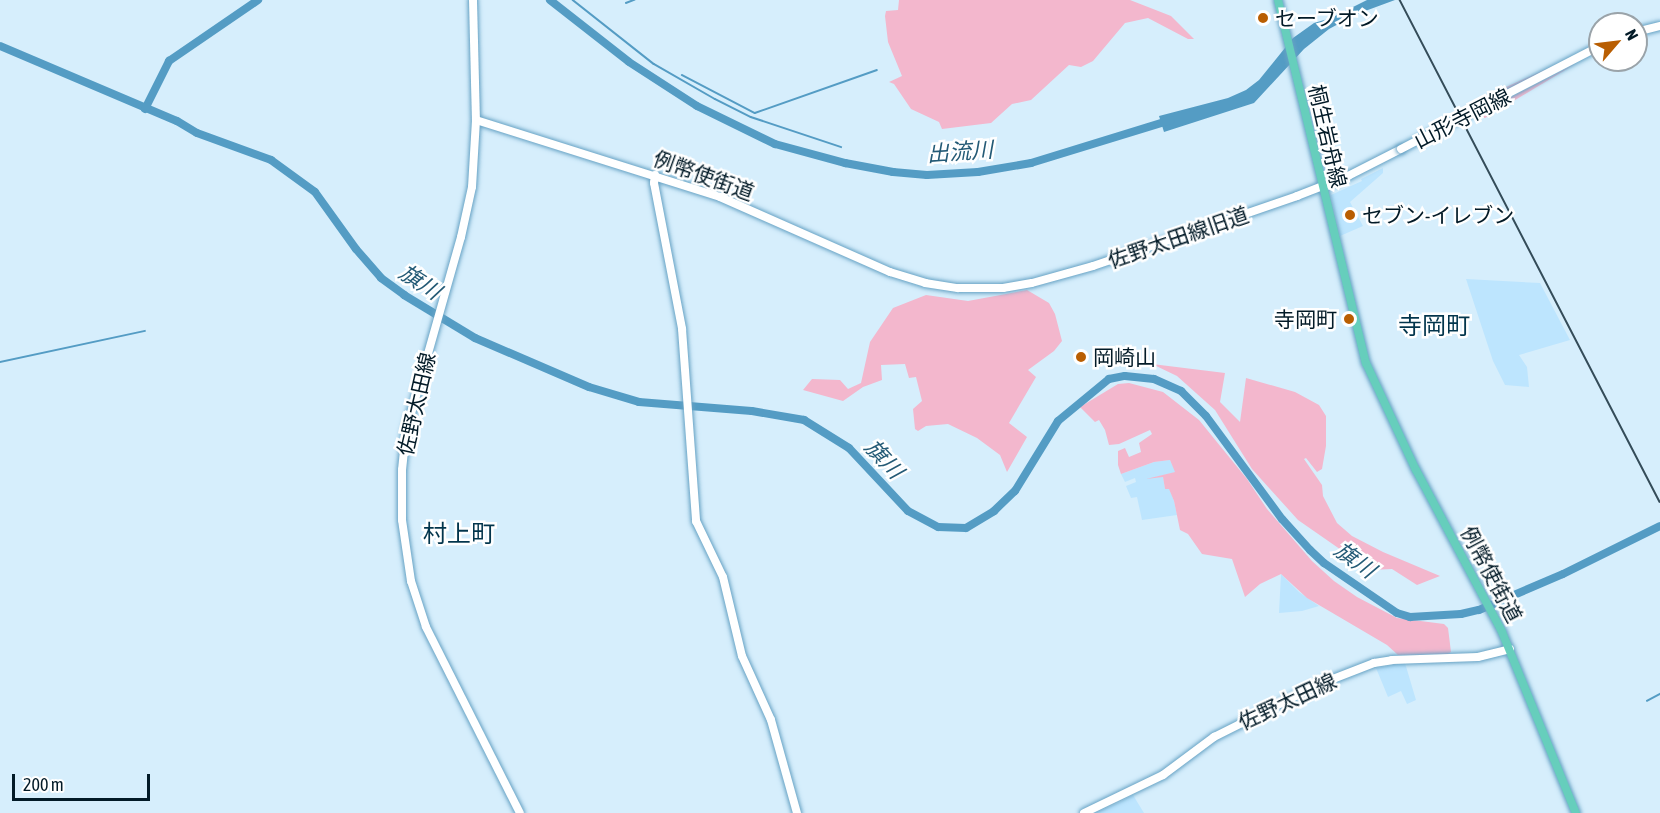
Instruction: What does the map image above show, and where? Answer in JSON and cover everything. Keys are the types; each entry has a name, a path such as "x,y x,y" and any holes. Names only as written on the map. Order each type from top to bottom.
{"main road":[{"path":"473,0 476,120"},
{"name":"桐生岩舟線","path":"1278,0 1364,357"},
{"name":"山形寺岡線","path":"1322,186 1401,149 1588,52"},
{"name":"例幣使街道","path":"476,120 720,197 857,259 905,278 958,288 1003,288 1032,284"},
{"name":"佐野太田線","path":"476,120 472,187 456,255 414,397 403,451 401,507 408,565 431,639 520,813"},
{"path":"655,176 654,183 679,308 696,521 723,577 742,656 771,720 797,813"},
{"name":"佐野太田線旧道","path":"1032,284 1093,266 1322,186"},
{"name":"例幣使街道","path":"1364,357 1416,470 1479,585 1508,646 1576,813"},
{"name":"佐野太田線","path":"1084,813 1163,775 1214,736 1320,684 1384,661 1478,657 1508,646"}],"shaded area":[{"path":"899,0 1130,0 1171,16 1194,39 1188,39 1148,18 1125,23 1093,61 1081,67 1069,65 1031,100 1012,104 991,123 942,129 939,122 911,109 894,84 889,82 902,76 888,42 885,16 886,11 898,10"},
{"path":"1367,0 1395,0 1357,14 1329,29 1304,49 1254,103 1164,132 1159,116 1228,98 1246,90 1259,80 1293,38 1314,23 1331,18"},
{"path":"1575,56 1474,107 1478,114 1577,63 1485,118 1475,116 1471,108 1473,102"},
{"path":"1383,168 1383,173 1350,202 1363,226 1340,236 1331,195 1362,181 1361,179"},
{"path":"1466,279 1540,283 1570,340 1519,355 1527,367 1529,387 1505,385 1493,361"},
{"path":"1027,290 1049,303 1055,314 1062,341 1054,351 1028,370 1036,377 1009,423 1027,437 1007,472 1000,455 977,438 948,424 926,426 918,431 915,429 913,409 922,401 916,377 909,378 905,364 881,365 882,380 863,387 843,401 803,390 812,379 840,380 848,389 861,383 870,342 893,308 926,295 968,301"},
{"path":"1152,364 1225,373 1220,402 1240,422 1246,378 1295,392 1319,405 1326,416 1326,446 1322,469 1317,472 1306,458 1304,459 1322,485 1323,496 1337,523 1352,536 1383,552 1440,576 1417,585 1392,569 1370,570 1298,520 1252,469 1215,410 1177,376"},
{"path":"1129,383 1163,392 1199,420 1247,479 1267,509 1312,561 1334,581 1357,597 1397,618 1444,624 1448,628 1451,652 1448,654 1398,655 1387,645 1307,598 1281,574 1260,584 1245,597 1232,559 1202,554 1188,534 1180,530 1174,501 1169,489 1165,489 1163,477 1146,479 1175,472 1170,460 1154,462 1121,474 1118,465 1118,451 1125,448 1129,457 1141,452 1139,443 1152,434 1150,430 1119,444 1109,445 1105,430 1099,420 1095,422 1080,407 1118,384"},
{"path":"1170,460 1176,472 1152,478 1163,476 1165,489 1169,488 1177,515 1142,520 1137,497 1131,498 1126,486 1136,482 1135,478 1125,482 1121,474 1154,462"},
{"path":"1281,574 1299,592 1319,606 1302,611 1279,613"},
{"path":"1405,663 1416,700 1407,704 1401,691 1388,697 1376,668"},
{"path":"1133,795 1144,813 1095,813 1118,803"}],"waterway":[{"name":"出流川","path":"145,109 169,61 258,0"},
{"name":"出流川","path":"550,0 629,62 697,106 775,144 845,163 893,172 927,175 978,172 1031,163 1171,120"},
{"path":"573,0 654,64 715,99 751,117 841,147"},
{"path":"626,3 634,0"},
{"name":"旗川","path":"0,46 177,121 197,133 271,160 315,192 356,249 381,278 404,295 475,338 589,387 639,402 752,411 804,420 849,448 908,511 938,527 966,528 994,511 1015,491 1058,421 1109,379 1125,376 1154,379 1181,391 1206,416 1282,519 1310,550 1324,563 1397,613 1410,617 1461,614 1479,610 1563,574 1660,526"},
{"path":"682,75 755,113 877,70"},
{"path":"0,362 145,331"},
{"path":"1647,701 1660,694"}],"railway":[{"path":"1400,0 1660,502"}],"place":[{"name":"セーブオン","path":"1263,18"},
{"name":"セブン-イレブン","path":"1350,215"},
{"name":"寺岡町","path":"1349,319"},
{"name":"岡崎山","path":"1081,357"}],"district":[{"name":"寺岡町","path":"1434,326"},
{"name":"村上町","path":"459,534"}]}
